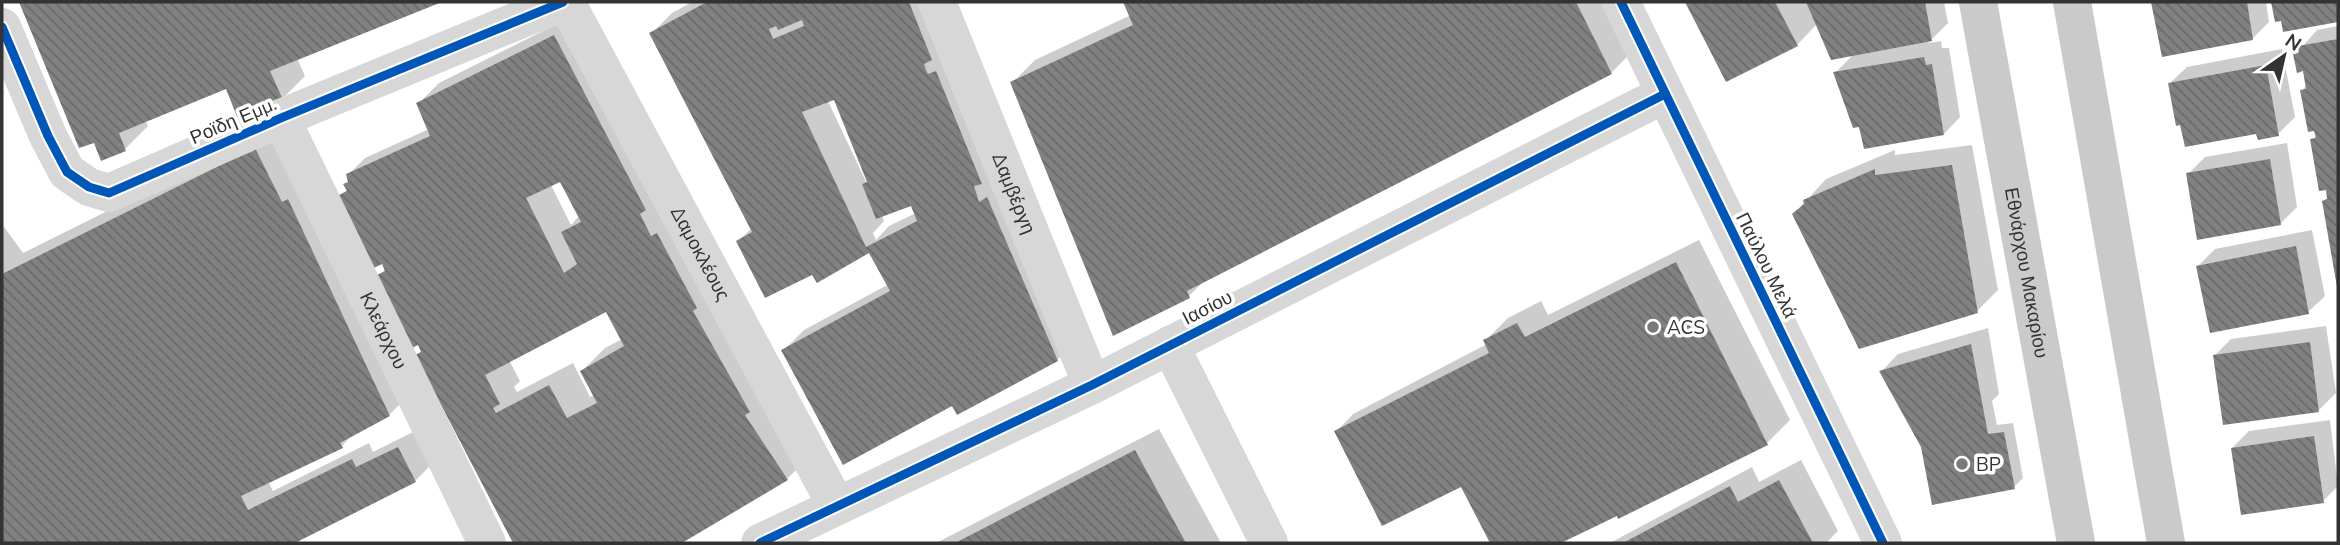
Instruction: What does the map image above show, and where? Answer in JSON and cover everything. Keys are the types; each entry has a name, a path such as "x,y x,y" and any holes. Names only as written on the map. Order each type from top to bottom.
{"main road":[{"name":"Εθνάρχου Μακαρίου","path":"1978,2 2076,543"},
{"path":"2072,2 2166,543"}],"street":[{"name":"Ροϊδη Εμμ.","path":"2,27 66,172 89,187 109,193 281,118 564,2"},
{"name":"Δαμοκλέους","path":"564,2 836,505"},
{"name":"Δαμβέργη","path":"937,2 1092,385"},
{"name":"Παύλου Μελά","path":"1621,2 1883,543"},
{"name":"Ιασίου","path":"760,543 1092,385 1665,94"},
{"name":"Κλεάρχου","path":"281,118 487,543"},
{"path":"1170,345 1269,543"}],"building":[{"path":"19,2 442,2 270,71 283,100 238,119 226,89 119,133 126,151 101,161 94,143 79,148"},
{"path":"707,2 909,2 932,60 924,64 926,70 928,74 936,71 982,184 974,186 979,202 987,197 1058,361 957,415 952,406 843,465 781,350 890,291 869,253 817,283 812,275 765,298 736,241 752,232 649,33","holes":["802,20 804,26 773,39 769,29 776,26 778,30","834,100 867,182 862,184 876,219 911,206 917,221 866,247 802,112"]},
{"path":"1123,2 1576,2 1612,74 1187,291 1190,298 1113,336 1010,82 1133,25"},
{"path":"1685,2 1775,2 1798,46 1726,82"},
{"path":"1806,2 1925,2 1932,41 1831,60"},
{"path":"2151,2 2247,2 2253,40 2162,57"},
{"path":"2271,2 2338,2 2338,22 2283,32 2281,21 2275,22"},
{"path":"554,35 646,210 640,214 651,236 657,233 697,308 693,311 750,412 745,415 788,480 682,543 513,543 415,355 421,352 418,345 412,348 377,275 385,271 382,264 374,268 339,195 347,191 343,184 348,182 346,174 430,136 416,103","holes":["560,182 581,222 561,232 577,264 564,273 526,198","606,312 624,346 580,371 597,403 567,418 549,385 496,413 493,408 500,404 485,375"]},
{"path":"2338,39 2337,287 2322,201 2327,199 2326,190 2319,191 2310,139 2316,138 2314,131 2308,132 2300,90 2306,89 2303,71 2297,73 2293,54 2299,53 2298,46"},
{"path":"1924,57 1926,65 1932,64 1944,135 1864,149 1859,127 1853,128 1833,72"},
{"path":"2266,65 2279,136 2258,140 2256,134 2185,147 2180,125 2176,126 2168,83"},
{"path":"255,148 282,202 288,199 390,416 340,443 343,448 241,496 248,510 352,459 356,467 398,447 416,482 295,543 2,543 2,274"},
{"path":"2270,159 2281,225 2197,240 2186,173"},
{"path":"1952,165 1978,313 1859,349 1792,214 1804,204 1803,200 1875,169 1875,175"},
{"path":"2296,246 2309,314 2210,333 2196,266"},
{"path":"1676,262 1768,445 1618,519 1617,516 1561,543 1490,543 1461,487 1382,526 1334,431 1489,353 1483,340 1517,323 1525,337"},
{"path":"2310,342 2319,412 2223,425 2213,355"},
{"path":"1971,344 1988,434 2004,432 2015,489 1932,505 1921,447 1879,371"},
{"path":"2314,436 2324,503 2241,515 2231,448"},
{"path":"1135,450 1186,543 955,543"},
{"path":"1779,480 1813,543 1623,543 1730,486 1738,502"}],"cycle path":[{"path":"2,27 48,136 67,172 89,187 109,193 281,118 563,2"},
{"path":"1621,2 1883,543"},
{"path":"760,543 1092,385 1665,94"}],"place":[{"name":"ACS","path":"1653,327"},
{"name":"BP","path":"1962,464"}]}
